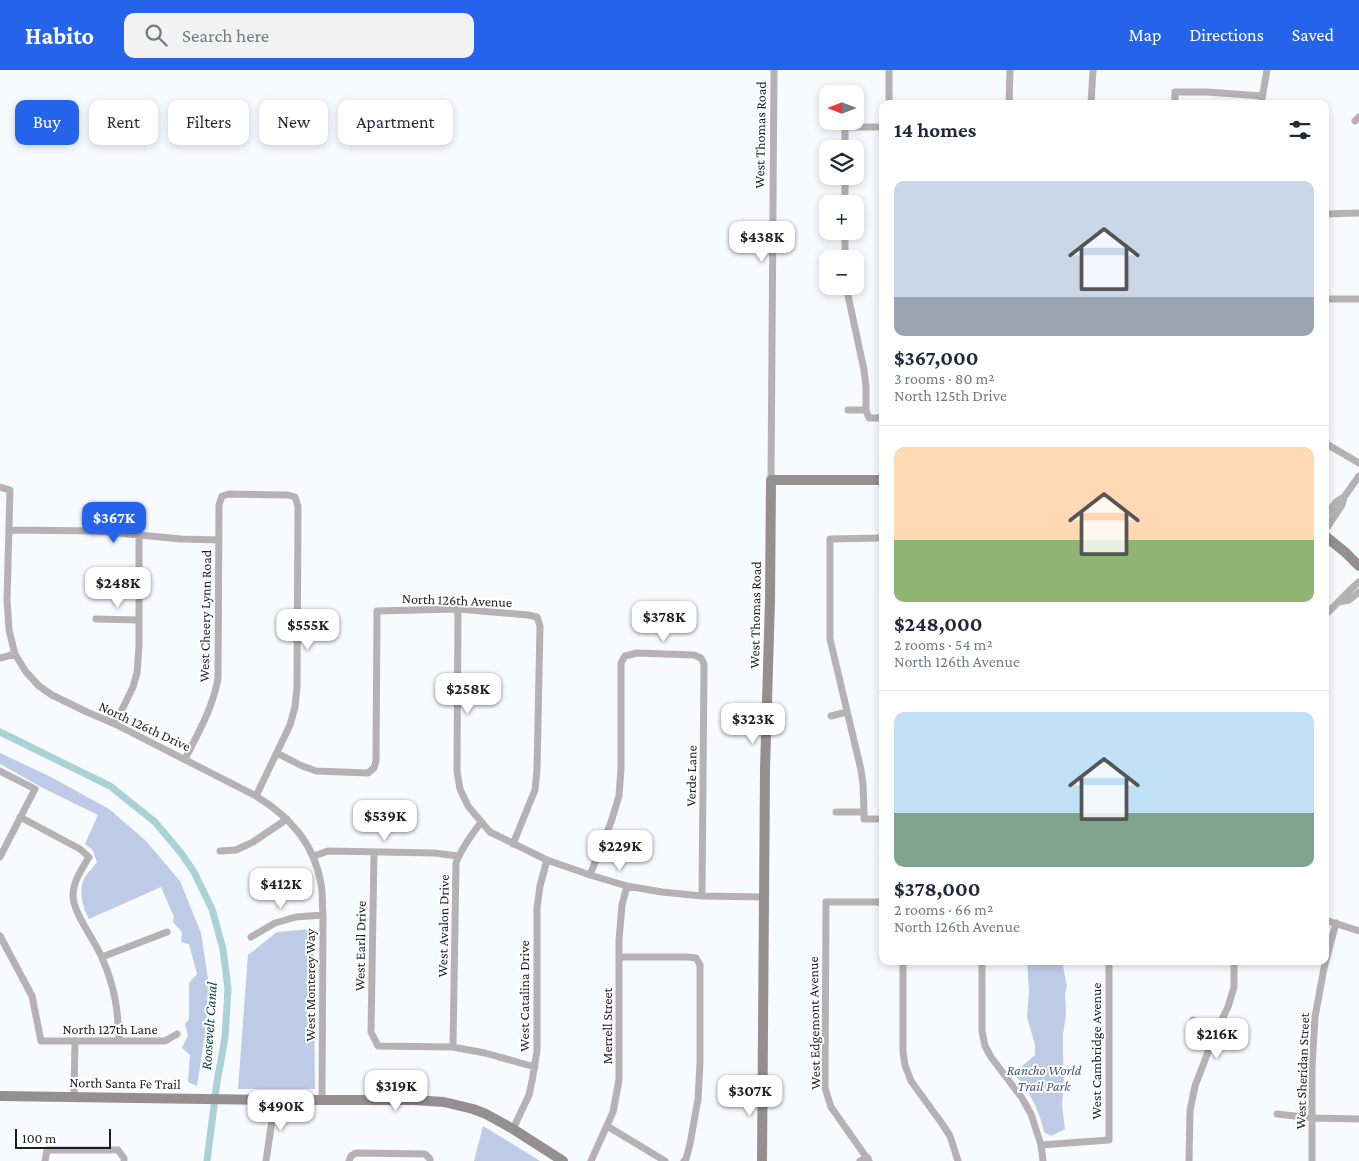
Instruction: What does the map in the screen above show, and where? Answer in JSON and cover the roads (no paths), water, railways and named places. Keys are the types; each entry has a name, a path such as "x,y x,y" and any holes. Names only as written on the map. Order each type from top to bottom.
{"street":[{"name":"West Thomas Road","path":"762,1161 766,722 770,600 774,70"},
{"path":"889,70 889,100"},
{"path":"1009,100 1010,70"},
{"path":"1091,100 1093,70"},
{"path":"1175,100 1175,92 1207,92 1262,100 1267,70"},
{"path":"845,140 845,127 879,127"},
{"path":"1329,214 1359,213"},
{"path":"848,295 864,370 866,410 869,418 879,418"},
{"path":"1329,299 1359,299"},
{"path":"848,410 866,410"},
{"path":"1329,445 1359,463"},
{"path":"1329,523 1359,476"},
{"path":"771,480 879,480"},
{"name":"North 126th Drive","path":"0,487 10,490 7,600 9,630 15,654 26,672 39,686 52,695 115,724 256,796 271,805 287,819"},
{"name":"West Cheery Lynn Road","path":"185,759 216,692 218,678 219,504 222,496 229,494 296,497 298,506 297,687 295,707 290,725 277,752"},
{"path":"1329,511 1336,502 1344,497"},
{"path":"9,530 98,531 181,540 219,540"},
{"path":"115,724 133,687 137,673 139,646 139,536"},
{"path":"879,538 830,539 830,639 863,784 864,819 879,819"},
{"path":"1329,539 1359,566"},
{"path":"1329,610 1359,582"},
{"path":"1339,602 1349,600 1359,592"},
{"path":"458,609 457,771 460,789 468,806 490,832 548,860 627,886 702,896 764,897"},
{"name":"North 126th Avenue","path":"277,752 300,765 316,771 368,773 374,768 376,761 377,611 458,609 536,617 540,626 538,770 535,790 513,844"},
{"path":"96,619 139,620"},
{"name":"Verde Lane","path":"590,875 619,796 621,769 621,663 624,656 636,653 694,655 701,658 704,664 702,896"},
{"path":"0,658 15,654"},
{"path":"831,716 847,712"},
{"path":"256,796 277,752"},
{"path":"0,771 35,789 0,857"},
{"path":"836,812 864,812"},
{"path":"20,817 80,849 89,857 78,875 73,898 76,909 102,957 111,981 118,1012 119,1041"},
{"path":"220,852 236,850 253,842 287,819"},
{"name":"West Monterey Way","path":"287,819 303,837 314,856 321,884 323,915 322,1100"},
{"name":"West Avalon Drive","path":"453,1047 456,863 458,856 481,822"},
{"path":"314,856 328,852 434,853 458,856"},
{"name":"West Earll Drive","path":"374,852 371,1032 374,1040 378,1046 453,1047"},
{"name":"West Catalina Drive","path":"513,1129 529,1095 535,1067 537,1051 536,908 548,860"},
{"name":"Merrell Street","path":"591,1161 613,1112 619,1080 620,921 627,886"},
{"name":"West Edgemont Avenue","path":"869,1159 831,1107 825,1088 826,902 879,902"},
{"path":"251,937 276,923 296,917 323,915"},
{"path":"1329,921 1359,931"},
{"name":"West Sheridan Street","path":"1329,949 1336,923"},
{"path":"102,957 167,932"},
{"name":"North 127th Lane","path":"0,936 32,996 41,1041 165,1041 177,1034"},
{"path":"619,957 688,957 696,958 700,965 700,1063 698,1090 690,1144 684,1161"},
{"path":"903,965 903,1052 905,1065 911,1081 950,1136 958,1161"},
{"path":"982,965 982,1031 985,1046 1022,1098 1031,1114 1041,1145 1043,1161"},
{"name":"West Cambridge Avenue","path":"1041,1145 1109,1140 1109,965"},
{"path":"1190,1161 1190,1111 1195,1086 1217,1029 1228,1007 1234,987 1234,965"},
{"name":"West Sheridan Street","path":"1312,1161 1312,1067 1315,1017 1325,965"},
{"path":"1193,1020 1217,1029"},
{"path":"74,1096 75,1041"},
{"path":"453,1047 485,1053 535,1067"},
{"name":"North Santa Fe Trail","path":"0,1096 414,1100 444,1102 486,1114 564,1161"},
{"path":"266,1161 276,1100"},
{"path":"1278,1114 1312,1118 1359,1119"},
{"path":"607,1126 665,1161"},
{"path":"45,1161 46,1150 118,1150 124,1159"},
{"path":"350,1159 356,1153 425,1154 430,1160"},
{"path":"860,1161 869,1159"}],"waterway":[{"name":"Roosevelt Canal","path":"0,732 110,786 155,822 194,872 212,909 223,949 228,989 225,1038 217,1082 207,1161"}],"park label":[{"name":"Rancho World Trail Park","path":"1044,1078"}]}
